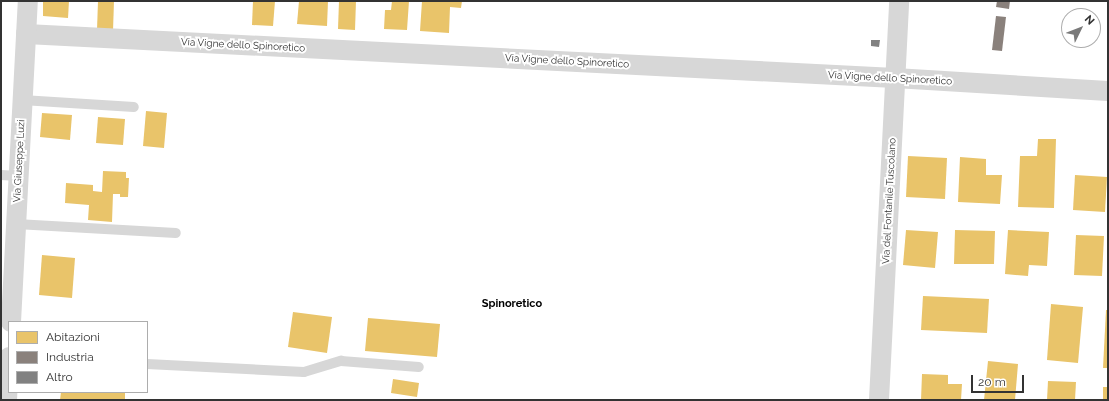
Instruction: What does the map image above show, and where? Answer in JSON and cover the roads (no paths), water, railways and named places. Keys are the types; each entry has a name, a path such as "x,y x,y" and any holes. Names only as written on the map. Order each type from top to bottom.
{"street":[{"name":"Via Giuseppe Luzi","path":"11,321 16,224 10,176 22,100 28,1"},
{"name":"Via del Fontanile Tuscolano","path":"879,400 900,1"},
{"name":"Via Vigne dello Spinoretico","path":"26,34 895,78 1108,91"},
{"path":"7,400 8,378"}],"lane":[{"path":"22,100 134,107"},
{"path":"16,224 176,233"},
{"path":"148,364 304,372 341,361 419,367"}],"district":[{"name":"Spinoretico","path":"512,304"}]}
